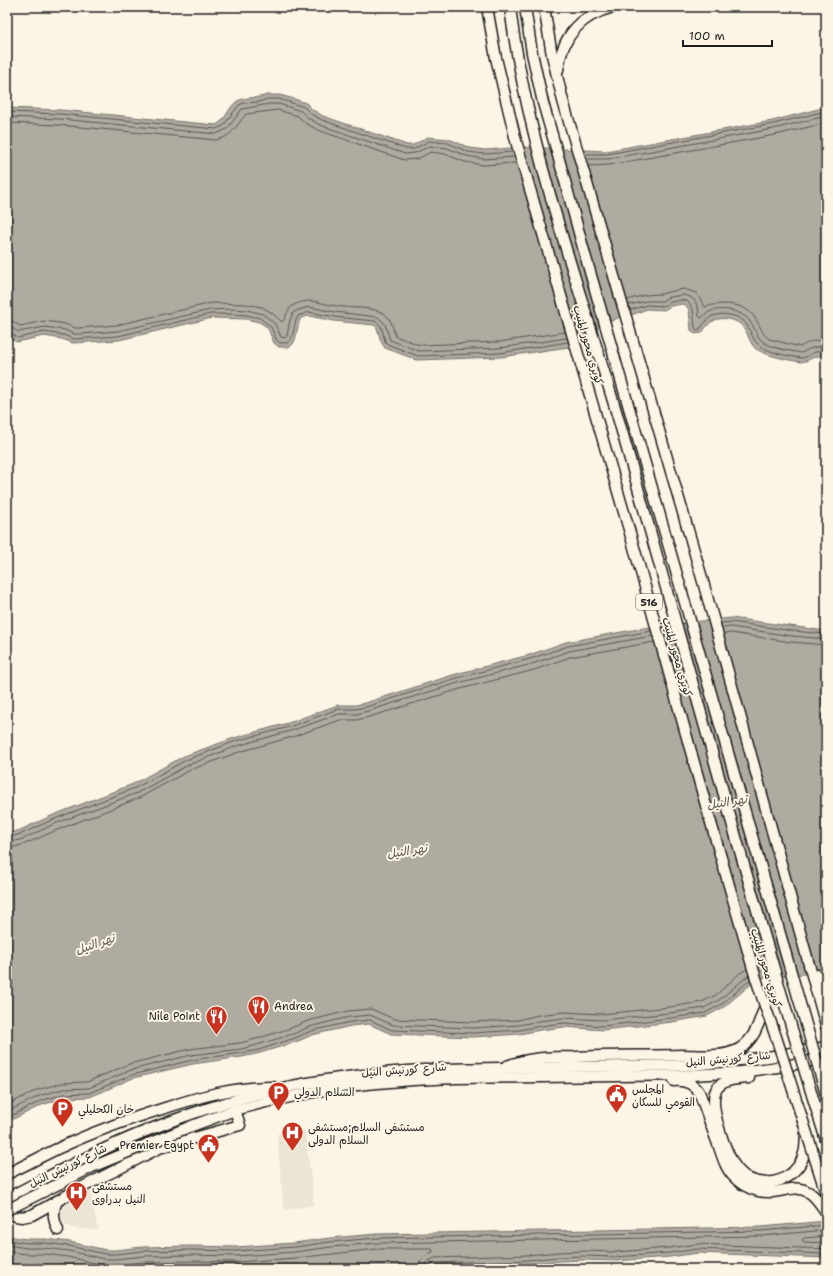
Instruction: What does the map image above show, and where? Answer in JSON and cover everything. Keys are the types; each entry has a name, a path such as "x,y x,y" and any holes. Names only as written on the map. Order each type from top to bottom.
{"highway":[{"name":"كوبري محور المنيب","path":"487,7 499,72 516,141 632,541 705,802 765,1006 802,1115 826,1193"},
{"name":"كوبري محور المنيب","path":"510,7 512,31 527,105 540,158 622,432 784,1003 826,1140"},
{"name":"كوبري محور المنيب","path":"526,7 532,52 543,103 586,259 826,1094"},
{"path":"544,7 558,80 702,578 826,1026"},
{"path":"558,80 559,60 565,42 577,26 596,7"},
{"path":"584,19 602,10 614,7"},
{"path":"807,956 818,974 826,998"},
{"path":"500,1068 528,1059 729,1053 743,1046 754,1034 765,1006"},
{"name":"شارع كورنيش النيل","path":"7,1210 92,1167 228,1102 287,1087 325,1080 402,1071 693,1065 768,1057 826,1046"},
{"name":"شارع كورنيش النيل","path":"7,1198 112,1145 187,1122 266,1102 334,1088 413,1080 456,1078 714,1074 785,1066 826,1058"},
{"path":"785,1066 770,1074 730,1080 722,1083 716,1090 714,1110 717,1122 726,1147 738,1170 746,1177 757,1182 768,1183 779,1181 789,1176 797,1169 803,1159 806,1148 802,1115"},
{"path":"640,1076 655,1081 683,1081 692,1085 699,1092 725,1164 738,1181 751,1189 765,1192 793,1188 806,1191 816,1198 826,1212"},
{"path":"7,1174 70,1143 135,1117 186,1101 223,1091 255,1087 287,1087"},
{"path":"7,1210 10,1214 16,1216 28,1217 159,1148 240,1125 235,1110"},
{"path":"57,1201 53,1212 58,1230"}],"shaded area":[{"name":"مستشفى السلام;مستشفى السلام الدولى","path":"305,1130 314,1205 284,1210 277,1134"},
{"name":"مستشفى النيل بدراوى","path":"90,1189 98,1230 78,1229 69,1227 61,1222 59,1215 63,1202"}],"water":[{"path":"267,95 280,95 306,103 313,110 323,116 407,145 413,145 428,137 449,139 470,148 485,150 524,147 606,151 772,121 826,107 826,358 816,356 801,362 766,354 754,347 744,328 738,322 729,319 716,319 705,328 702,333 695,334 691,330 689,310 686,305 682,304 671,306 664,310 647,309 634,314 622,316 586,333 574,344 568,347 501,357 417,360 385,348 381,342 377,328 374,325 334,321 309,316 301,318 295,340 289,347 279,347 274,343 268,329 259,322 246,319 212,318 119,340 73,343 62,339 44,336 17,342 11,339 7,329 7,108 61,110 216,125 239,100"},
{"name":"نهر النيل","path":"731,618 826,631 826,972 761,978 750,985 724,1007 707,1016 672,1022 603,1030 564,1027 520,1034 473,1037 391,1034 369,1024 351,1026 312,1035 296,1042 260,1053 193,1064 133,1078 90,1097 64,1098 42,1105 7,1122 7,834 133,784 184,756 234,738 288,723 338,705 356,705 365,703 456,674 529,655 566,642 655,626"},
{"path":"826,1221 826,1258 698,1253 670,1257 616,1261 584,1260 415,1269 7,1269 7,1236 70,1242 106,1250 115,1250 143,1247 236,1247 294,1243 377,1234 761,1227"}],"place":[{"name":"Andrea","path":"259,1026"},
{"name":"Nile Point","path":"216,1036"},
{"name":"السلام الدولي","path":"279,1112"},
{"name":"المجلس القومي للسكان","path":"617,1114"},
{"name":"خان الكحليلي","path":"63,1128"},
{"name":"مستشفى السلام;مستشفى السلام الدولى","path":"293,1152"},
{"name":"Premier Egypt","path":"209,1164"},
{"name":"مستشفى النيل بدراوى","path":"77,1212"}]}
